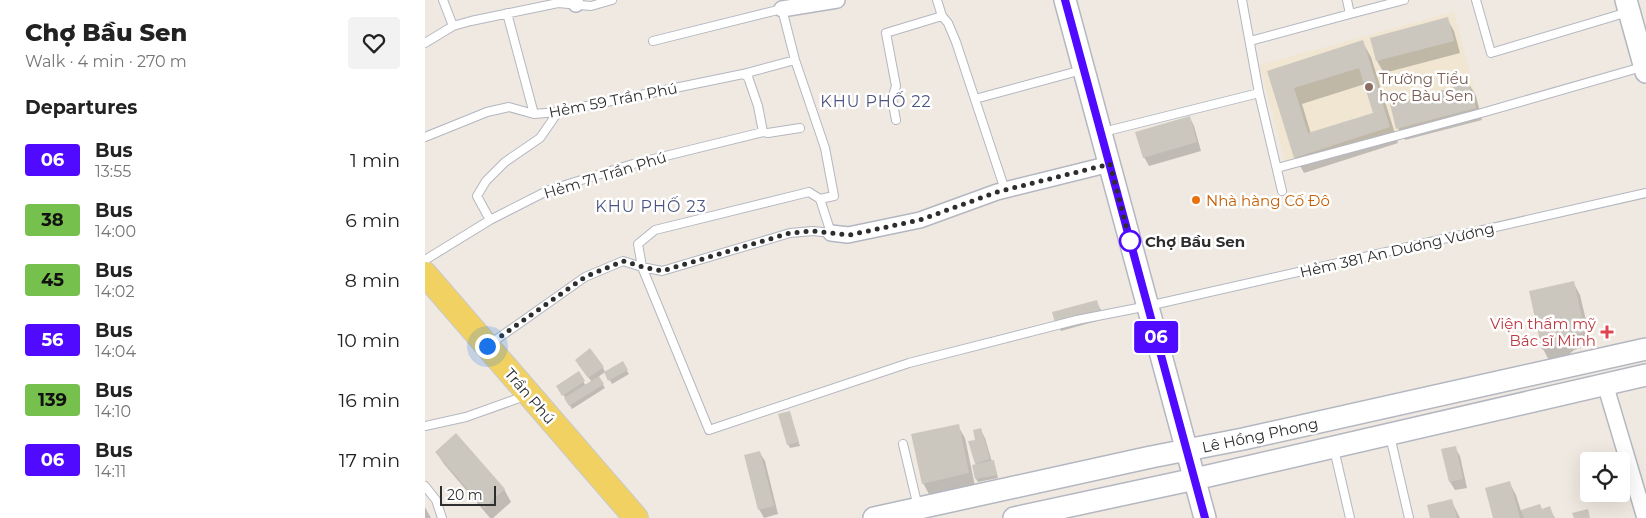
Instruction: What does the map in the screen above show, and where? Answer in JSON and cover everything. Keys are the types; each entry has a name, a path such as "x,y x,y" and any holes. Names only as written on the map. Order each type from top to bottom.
{"main road":[{"path":"1065,0 1205,518"},
{"path":"1628,6 1645,69"},
{"name":"Trần Phú","path":"425,274 636,518"},
{"name":"Lê Hồng Phong","path":"874,518 1646,350"},
{"name":"Lê Hồng Phong","path":"1014,518 1195,479 1646,375"}],"street":[{"path":"782,10 837,0"},
{"path":"831,233 849,235 920,220 1005,190 1110,164"},
{"path":"1605,384 1645,518"}],"lane":[{"path":"443,0 453,26"},
{"path":"524,0 526,9"},
{"path":"425,43 453,26 507,13 558,3 576,2 591,6 611,0"},
{"path":"937,0 942,16 948,23 956,42 1005,190"},
{"path":"1242,0 1259,94 1282,191"},
{"path":"1347,0 1350,14"},
{"path":"1250,41 1404,0"},
{"path":"1476,0 1491,53 1628,6"},
{"path":"653,41 782,10 795,60 825,148 834,196 820,199"},
{"path":"507,13 534,114"},
{"path":"896,120 892,98 896,86 886,33 942,16"},
{"name":"Hẻm 59 Trần Phú","path":"425,137 487,112 509,107 534,114 559,112 743,74 795,60"},
{"path":"1277,168 1645,69"},
{"path":"975,100 1084,70"},
{"path":"743,74 748,77 758,106 763,132"},
{"path":"1101,132 1259,94"},
{"path":"490,220 477,196 481,188 505,162 540,138 559,112"},
{"name":"Hẻm 71 Trần Phú","path":"425,260 490,220 549,190 633,164 763,132 768,133 799,128"},
{"path":"487,346 585,277 623,261 643,267 662,271 790,233 813,231 831,233 820,199 809,192 655,230 638,244 643,267"},
{"name":"Hẻm 381 An Dương Vương","path":"643,267 709,430 909,363 1077,320 1148,306 1646,193"},
{"path":"425,426 465,417 530,395"},
{"path":"1389,434 1409,518"},
{"path":"903,444 919,509"},
{"path":"1334,447 1350,518"},
{"path":"425,486 436,500 442,518"}],"shaded area":[{"name":"Trường Tiểu học Bàu Sen","path":"1454,12 1479,108 1285,161 1259,65"}],"building":[{"path":"1448,17 1454,41 1376,61 1370,38"},
{"path":"1363,40 1390,127 1294,158 1267,71","holes":["1359,68 1373,113 1308,133 1294,88"]},
{"path":"1469,83 1476,108 1396,129 1390,104"},
{"path":"1190,116 1197,142 1143,158 1135,132"},
{"path":"1574,281 1585,332 1567,337 1559,345 1542,350 1529,291"},
{"path":"1097,300 1100,311 1055,323 1052,312"},
{"path":"590,348 604,367 588,378 575,360"},
{"path":"623,361 628,370 608,381 604,372"},
{"path":"579,371 585,381 562,396 556,386"},
{"path":"599,376 604,384 569,406 564,398"},
{"path":"790,411 799,442 787,445 778,414"},
{"path":"959,424 969,473 922,484 911,434"},
{"path":"981,428 990,459 975,464 968,441 975,440 973,430"},
{"path":"456,433 505,489 484,508 435,452"},
{"path":"1456,446 1463,479 1449,482 1441,449"},
{"path":"760,451 774,506 758,510 744,455"},
{"path":"994,460 997,475 975,479 972,465"},
{"path":"1510,481 1520,518 1493,518 1485,488"},
{"path":"1452,499 1457,518 1430,518 1427,505"},
{"path":"1540,504 1542,509 1550,506 1554,518 1524,518 1521,510"},
{"path":"1588,509 1590,518 1574,518 1572,513"}],"bus line":[{"name":"06","path":"1065,0 1205,518"}],"place":[{"name":"Trường Tiểu học Bàu Sen","path":"1369,87"},
{"name":"Nhà hàng Cố Đô","path":"1196,200"},
{"name":"Chợ Bầu Sen","path":"1130,241"},
{"name":"Viện thấm mỹ Bác sĩ Minh","path":"1607,332"}],"district":[{"name":"KHU PHỐ 22","path":"876,101"},
{"name":"KHU PHỐ 23","path":"651,206"}],"route":[{"path":"487,346 585,277 623,261 662,271 790,233 813,231 849,235 920,220 997,192 1110,164 1130,241"}]}
